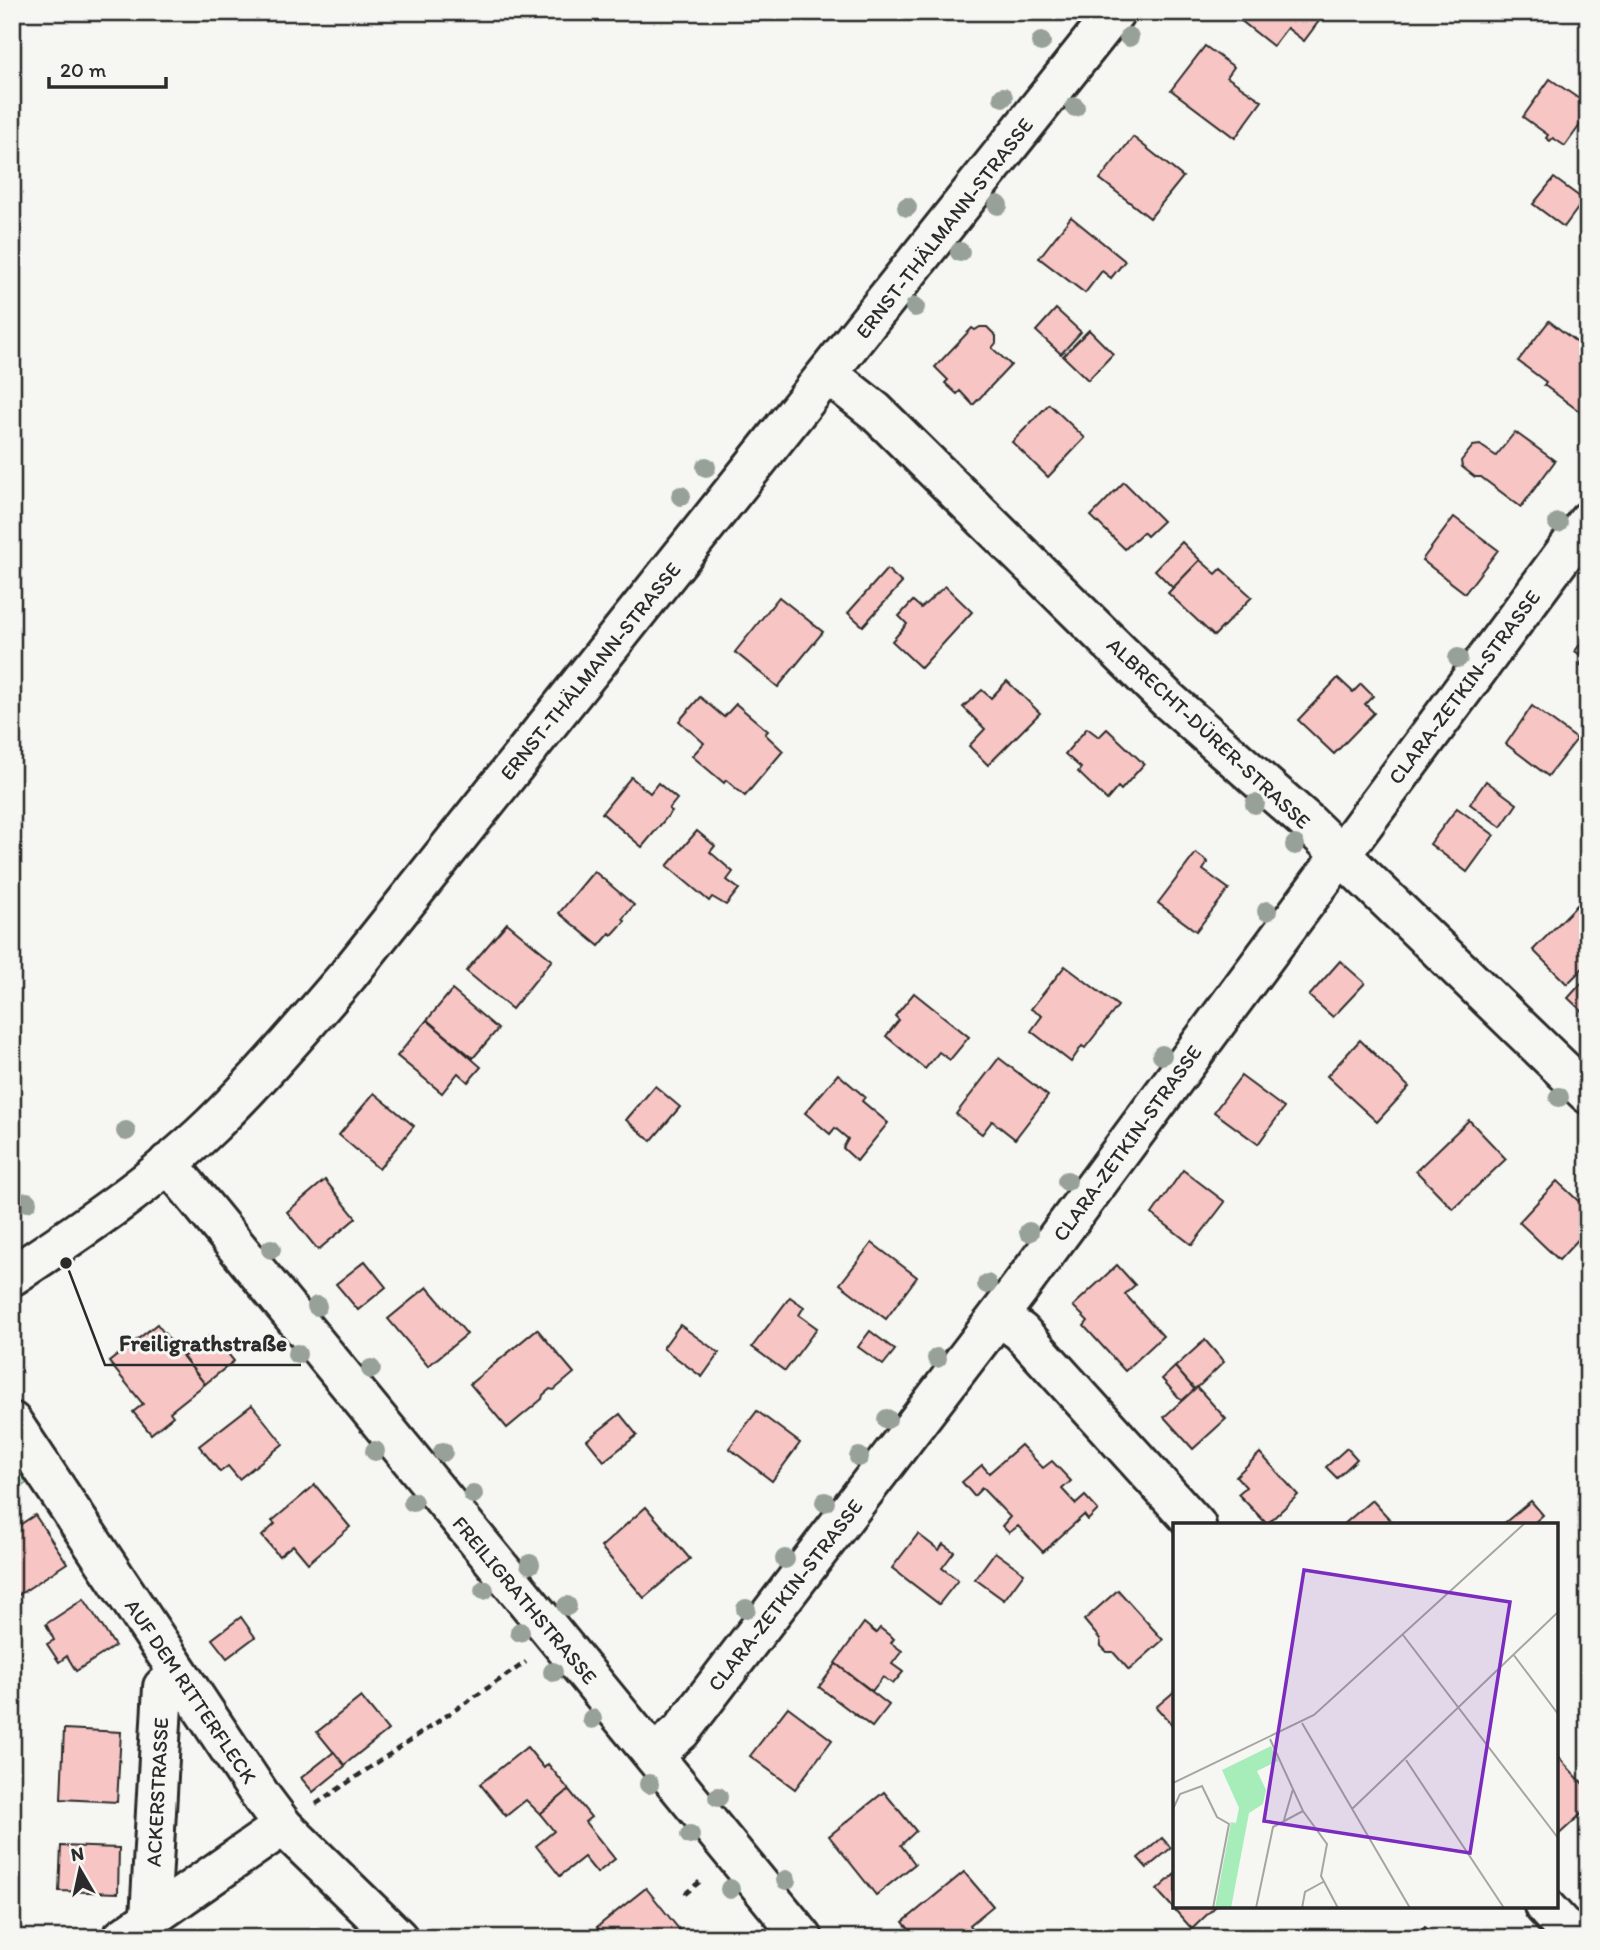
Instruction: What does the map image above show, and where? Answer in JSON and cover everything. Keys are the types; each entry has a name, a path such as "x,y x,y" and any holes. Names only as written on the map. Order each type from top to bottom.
{"street":[{"name":"ERNST-THÄLMANN-STRASSE","path":"12,1276 112,1207 210,1126 250,1086 348,975 1115,12"},
{"name":"ALBRECHT-DÜRER-STRASSE","path":"828,374 875,411 1168,700 1340,854 1588,1094"},
{"name":"CLARA-ZETKIN-STRASSE","path":"654,1755 681,1731 999,1316 1588,520"},
{"name":"FREILIGRATHSTRASSE","path":"168,1163 803,1938"},
{"path":"999,1316 1021,1332 1194,1523"},
{"name":"AUF DEM RITTERFLECK","path":"12,1422 283,1826 398,1938"},
{"name":"ACKERSTRASSE","path":"136,1928 163,1687 178,1673"},
{"name":"ACKERSTRASSE","path":"136,1928 283,1826"},
{"path":"1546,1908 1573,1938"}],"path":[{"path":"283,1826 558,1640"}],"green space":[{"path":"12,1458 28,1482 12,1492"}],"building":[{"path":"1230,12 1307,12 1319,21 1304,41 1287,28 1273,46"},
{"path":"1205,46 1234,67 1227,77 1262,101 1235,138 1171,90"},
{"path":"1550,79 1588,105 1588,114 1565,146 1553,138 1550,141 1546,138 1548,135 1523,117"},
{"path":"1133,137 1183,177 1150,218 1100,179"},
{"path":"1554,178 1584,200 1564,227 1533,204"},
{"path":"1071,217 1125,261 1111,278 1102,271 1085,293 1039,258"},
{"path":"1056,309 1081,332 1061,354 1036,331"},
{"path":"1549,321 1588,351 1587,417 1544,385 1546,382 1518,361"},
{"path":"987,327 996,336 996,343 992,348 1011,365 973,405 960,391 957,394 945,383 948,380 935,367 972,328 975,330"},
{"path":"1089,330 1113,354 1088,380 1063,356"},
{"path":"1049,404 1085,438 1048,477 1012,442"},
{"path":"1515,432 1555,461 1521,507 1481,477 1475,477 1462,467 1461,461 1473,446 1480,445 1496,456"},
{"path":"1124,482 1163,521 1147,536 1143,532 1125,549 1091,516"},
{"path":"1454,517 1498,550 1465,593 1422,560"},
{"path":"1182,542 1200,560 1173,588 1155,570"},
{"path":"1200,560 1216,574 1221,569 1252,597 1214,636 1168,593"},
{"path":"887,569 902,583 863,626 848,613"},
{"path":"945,586 972,612 921,668 892,641 907,624 899,616 913,601 921,608"},
{"path":"779,597 823,632 778,687 735,652"},
{"path":"1588,634 1588,671 1580,665 1584,658 1575,651"},
{"path":"1338,678 1353,692 1361,684 1373,696 1365,704 1374,713 1334,754 1298,720"},
{"path":"1007,681 1040,713 988,765 969,746 985,729 963,707 982,690 991,698"},
{"path":"700,697 724,717 736,704 768,731 765,734 783,751 745,796 726,780 724,783 692,756 704,743 679,721"},
{"path":"1532,706 1577,739 1548,776 1506,744"},
{"path":"1087,728 1099,737 1107,729 1144,764 1121,790 1118,787 1107,800 1078,772 1081,768 1065,754"},
{"path":"631,777 650,793 658,783 677,799 669,809 672,811 642,847 602,813"},
{"path":"1486,781 1517,804 1501,827 1470,804"},
{"path":"1457,808 1494,835 1467,872 1430,844"},
{"path":"697,831 715,846 710,852 733,872 727,880 739,889 726,905 712,897 709,901 667,866"},
{"path":"1196,853 1208,862 1203,870 1229,889 1196,931 1158,903"},
{"path":"594,871 634,905 623,918 625,921 599,946 559,913"},
{"path":"1585,897 1588,899 1588,963 1567,984 1533,950"},
{"path":"507,923 552,960 512,1009 466,971"},
{"path":"1340,961 1365,983 1333,1017 1309,996"},
{"path":"1065,966 1118,1006 1071,1062 1031,1031 1042,1016 1031,1009"},
{"path":"1588,976 1588,1017 1568,998"},
{"path":"452,990 498,1029 473,1058 427,1020"},
{"path":"914,993 969,1037 950,1060 939,1052 925,1069 886,1036 899,1020 895,1016"},
{"path":"427,1020 481,1067 468,1082 458,1073 442,1093 397,1056"},
{"path":"1360,1040 1409,1087 1377,1122 1327,1076"},
{"path":"999,1058 1048,1096 1015,1139 992,1121 982,1134 956,1114"},
{"path":"838,1074 865,1097 862,1101 888,1123 857,1161 843,1148 848,1139 835,1128 830,1134 805,1113"},
{"path":"1241,1076 1284,1108 1258,1144 1214,1112"},
{"path":"655,1086 680,1107 651,1141 626,1120"},
{"path":"374,1093 414,1126 379,1169 339,1135"},
{"path":"1469,1120 1506,1159 1453,1209 1416,1171"},
{"path":"1183,1170 1225,1202 1192,1245 1152,1214"},
{"path":"325,1180 356,1218 318,1250 287,1212"},
{"path":"1557,1181 1588,1210 1588,1229 1559,1260 1519,1222"},
{"path":"872,1243 917,1277 886,1319 840,1284"},
{"path":"365,1261 386,1287 358,1310 336,1284"},
{"path":"1117,1265 1135,1285 1125,1294 1163,1336 1125,1371 1084,1326 1088,1321 1073,1306"},
{"path":"427,1287 467,1334 428,1366 388,1319"},
{"path":"790,1297 804,1307 799,1315 817,1328 785,1371 752,1347"},
{"path":"157,1324 205,1384 170,1412 173,1416 151,1434 133,1412 143,1404 109,1362"},
{"path":"680,1325 719,1353 702,1377 663,1348"},
{"path":"537,1329 574,1373 554,1390 550,1389 507,1428 470,1384"},
{"path":"870,1331 895,1350 883,1365 858,1347"},
{"path":"212,1334 234,1361 205,1384 183,1357"},
{"path":"1205,1340 1224,1362 1195,1390 1175,1367"},
{"path":"1175,1367 1195,1390 1182,1401 1162,1379"},
{"path":"1197,1387 1226,1419 1193,1449 1164,1417"},
{"path":"252,1405 283,1444 239,1479 228,1466 220,1472 199,1446"},
{"path":"757,1411 800,1443 772,1481 729,1448"},
{"path":"620,1414 637,1435 604,1461 587,1440"},
{"path":"1021,1445 1043,1468 1052,1461 1071,1481 1062,1489 1076,1504 1085,1496 1098,1510 1088,1520 1084,1515 1043,1552 1018,1526 1009,1533 1002,1526 1010,1517 982,1488 974,1496 962,1482 982,1465 989,1473"},
{"path":"1347,1448 1357,1459 1337,1478 1326,1467"},
{"path":"1260,1453 1298,1495 1266,1523 1238,1494 1246,1487 1236,1476"},
{"path":"315,1485 350,1527 308,1563 293,1545 279,1556 262,1536 275,1524 272,1521"},
{"path":"1372,1500 1393,1523 1345,1523"},
{"path":"1531,1501 1543,1515 1534,1523 1504,1523"},
{"path":"646,1507 690,1559 644,1598 601,1547"},
{"path":"35,1515 67,1563 14,1598 12,1530"},
{"path":"918,1534 939,1550 943,1544 954,1552 942,1568 958,1580 939,1604 892,1568"},
{"path":"995,1552 1024,1573 1004,1600 975,1579"},
{"path":"1118,1590 1163,1640 1129,1670 1113,1652 1107,1652 1101,1646 1100,1639 1084,1620"},
{"path":"84,1599 115,1646 76,1671 67,1656 59,1662 47,1644 54,1640 46,1624"},
{"path":"241,1617 255,1637 227,1658 212,1639"},
{"path":"864,1623 876,1633 880,1628 894,1639 891,1643 902,1651 892,1664 903,1672 893,1684 883,1677 872,1691 835,1663"},
{"path":"836,1664 889,1705 872,1727 819,1687"},
{"path":"1173,1693 1173,1726 1156,1707"},
{"path":"361,1697 388,1730 344,1765 317,1732"},
{"path":"788,1707 832,1740 795,1789 750,1756"},
{"path":"64,1729 121,1732 117,1802 61,1799"},
{"path":"527,1747 544,1768 548,1764 569,1790 540,1814 526,1800 506,1816 480,1784"},
{"path":"334,1752 345,1766 313,1792 301,1778"},
{"path":"1558,1757 1588,1789 1588,1808 1558,1835"},
{"path":"569,1790 591,1817 585,1822 615,1859 597,1873 584,1857 560,1876 536,1846 554,1831 540,1814"},
{"path":"884,1792 916,1831 901,1845 915,1864 876,1895 829,1836"},
{"path":"1162,1838 1171,1848 1147,1868 1138,1858"},
{"path":"61,1846 119,1848 118,1893 59,1891"},
{"path":"964,1872 993,1906 970,1925 980,1938 916,1938 903,1922"},
{"path":"1173,1876 1173,1908 1157,1890"},
{"path":"646,1888 686,1938 606,1938 597,1927"},
{"path":"1173,1908 1214,1908 1192,1929"},
{"path":"1425,1927 1435,1938 1413,1938"}],"place":[{"name":"Freiligrathstraße","path":"66,1263"}]}
